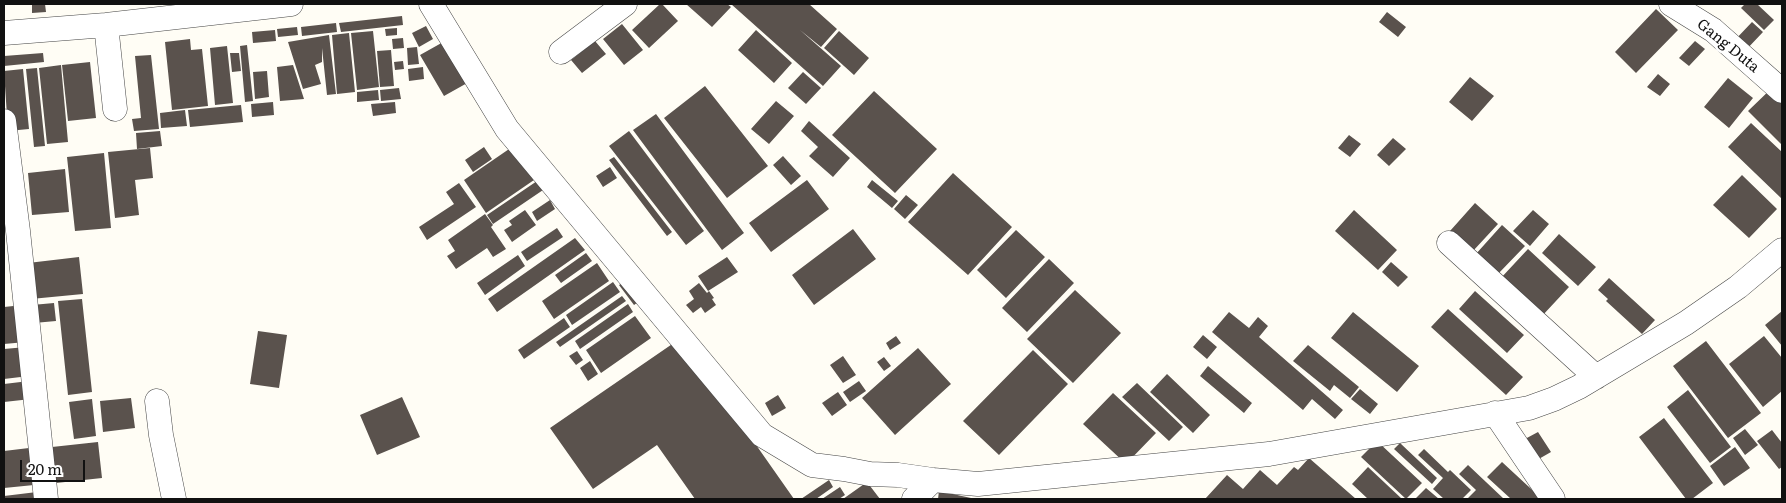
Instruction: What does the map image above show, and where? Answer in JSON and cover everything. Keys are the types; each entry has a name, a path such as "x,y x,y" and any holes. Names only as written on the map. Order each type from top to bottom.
{"street":[{"path":"4,33 291,4"},
{"path":"431,4 507,129 762,435 812,466 870,474 898,475 978,484 1269,454 1529,408 1554,399 1596,377 1686,323 1712,306 1782,250"},
{"path":"561,52 625,4"},
{"name":"Gang Duta","path":"1671,4 1713,30 1782,91"},
{"path":"106,24 115,110"},
{"path":"4,120 18,231 46,499"},
{"path":"1449,243 1596,377"},
{"path":"157,400 161,435 174,499"},
{"path":"1495,413 1553,499"},
{"path":"914,499 933,480"}],"building":[{"path":"32,4 45,4 46,12 32,13"},
{"path":"660,4 678,21 649,48 632,30"},
{"path":"686,4 727,4 731,7 712,27"},
{"path":"731,4 809,4 837,29 821,47 800,30 841,66 823,86"},
{"path":"1745,4 1757,4 1774,20 1764,30 1741,8"},
{"path":"1656,9 1678,30 1636,73 1615,52"},
{"path":"1387,12 1406,27 1398,37 1379,22"},
{"path":"402,16 403,25 341,32 339,23"},
{"path":"1752,22 1763,32 1745,51 1734,41"},
{"path":"336,23 337,32 302,36 301,27"},
{"path":"622,24 643,50 624,65 603,39"},
{"path":"426,26 433,39 419,47 412,33"},
{"path":"297,27 298,35 278,37 277,29"},
{"path":"397,28 397,35 386,36 385,29"},
{"path":"275,30 276,41 253,43 252,32"},
{"path":"756,30 792,63 774,83 738,50"},
{"path":"373,31 379,87 357,90 351,33"},
{"path":"839,31 869,58 854,75 824,48"},
{"path":"349,33 355,92 337,94 332,35"},
{"path":"329,35 336,94 327,95 322,48 322,62 315,65 321,84 303,89 288,42"},
{"path":"403,38 404,48 393,49 392,39"},
{"path":"190,39 191,50 202,49 208,106 172,110 165,42"},
{"path":"445,41 469,82 444,96 420,55"},
{"path":"595,41 606,54 582,73 571,60"},
{"path":"1695,41 1705,49 1689,66 1679,58"},
{"path":"247,45 253,101 245,102 240,46"},
{"path":"227,46 233,103 215,105 210,48"},
{"path":"417,47 419,64 408,65 407,48"},
{"path":"391,50 394,86 380,87 377,51"},
{"path":"43,53 44,62 4,66 4,56"},
{"path":"230,53 239,53 241,71 232,72"},
{"path":"151,55 159,129 134,131 132,119 141,118 135,56"},
{"path":"403,61 404,69 395,70 394,62"},
{"path":"90,62 96,118 68,121 62,65"},
{"path":"61,65 68,142 47,144 39,68"},
{"path":"293,65 304,99 280,101 277,67"},
{"path":"423,67 424,79 409,81 408,69"},
{"path":"37,68 45,146 34,147 26,69"},
{"path":"23,69 29,129 8,131 4,71"},
{"path":"267,71 269,97 255,99 253,72"},
{"path":"803,72 821,88 806,104 788,88"},
{"path":"1658,74 1670,84 1660,96 1647,87"},
{"path":"1470,77 1494,96 1472,121 1449,102"},
{"path":"1728,78 1753,98 1729,128 1704,107"},
{"path":"1775,85 1782,93 1782,145 1748,111"},
{"path":"705,86 768,166 727,198 664,118"},
{"path":"399,88 401,99 381,101 380,90"},
{"path":"378,90 379,100 357,102 357,92"},
{"path":"874,91 937,149 895,193 832,135"},
{"path":"776,101 794,116 769,144 751,129"},
{"path":"273,102 274,115 252,117 251,104"},
{"path":"395,102 396,113 373,116 371,104"},
{"path":"241,105 243,122 190,127 188,110"},
{"path":"185,110 187,126 161,128 160,113"},
{"path":"656,114 744,233 722,250 633,130"},
{"path":"809,121 850,158 833,177 809,156 818,147 801,131"},
{"path":"1751,123 1782,152 1782,199 1728,147"},
{"path":"160,131 162,146 137,149 136,133"},
{"path":"629,131 704,231 686,245 609,146"},
{"path":"1349,135 1361,144 1350,157 1338,148"},
{"path":"1393,138 1406,149 1389,166 1377,155"},
{"path":"484,147 492,159 473,172 465,160"},
{"path":"512,147 534,180 486,213 464,180"},
{"path":"150,148 153,178 135,180 139,215 115,218 108,152"},
{"path":"104,153 111,228 75,231 67,157"},
{"path":"783,156 801,176 791,185 773,165"},
{"path":"614,157 672,232 667,236 609,160"},
{"path":"610,167 617,178 603,187 596,176"},
{"path":"65,169 69,212 32,215 28,173"},
{"path":"953,173 1012,227 968,275 908,222"},
{"path":"1742,175 1777,209 1749,238 1713,205"},
{"path":"540,179 546,188 493,224 487,215"},
{"path":"807,180 829,209 771,252 749,223"},
{"path":"872,180 898,201 892,208 867,187"},
{"path":"459,183 476,207 427,240 419,227 454,204 446,192"},
{"path":"906,195 918,205 905,219 894,209"},
{"path":"550,200 555,209 537,221 532,212"},
{"path":"1475,203 1498,224 1473,251 1450,231"},
{"path":"525,210 536,225 512,242 504,230 512,225 509,221"},
{"path":"1354,210 1397,250 1378,270 1335,231"},
{"path":"1533,210 1549,224 1530,246 1513,231"},
{"path":"485,214 493,225 491,227 506,249 493,257 487,248 456,269 447,256 455,251 448,240"},
{"path":"1502,225 1525,246 1497,275 1475,255"},
{"path":"557,228 563,237 527,261 521,252"},
{"path":"853,229 876,259 814,305 792,275"},
{"path":"1016,230 1045,257 1006,298 977,270"},
{"path":"1559,234 1596,267 1578,286 1542,253"},
{"path":"575,238 585,250 497,312 488,299"},
{"path":"1528,249 1569,287 1542,316 1500,279"},
{"path":"586,253 592,261 561,283 555,275"},
{"path":"518,255 525,266 485,295 477,283"},
{"path":"79,257 83,294 31,299 28,263"},
{"path":"727,257 738,272 708,291 698,276"},
{"path":"1049,259 1074,283 1027,332 1002,308"},
{"path":"1391,262 1408,277 1398,287 1382,272"},
{"path":"597,263 609,281 554,319 542,301"},
{"path":"630,278 644,298 634,305 619,285"},
{"path":"1609,278 1655,320 1642,334 1606,301 1608,299 1598,290"},
{"path":"613,282 620,292 572,325 566,315"},
{"path":"699,283 707,293 709,291 716,305 705,313 701,307 693,313 686,305 694,299 689,291"},
{"path":"1075,290 1121,333 1073,383 1027,339"},
{"path":"1475,291 1524,335 1507,353 1459,309"},
{"path":"622,296 626,301 560,347 556,342"},
{"path":"82,299 92,392 68,395 58,301"},
{"path":"54,303 56,321 34,323 32,305"},
{"path":"628,304 633,312 580,349 575,341"},
{"path":"23,305 26,342 4,344 4,307"},
{"path":"1448,309 1523,377 1506,395 1431,327"},
{"path":"1782,311 1782,346 1765,325"},
{"path":"1229,312 1249,328 1258,317 1268,326 1259,337 1343,410 1335,419 1312,399 1303,410 1212,332"},
{"path":"1353,312 1419,366 1397,392 1331,338"},
{"path":"635,316 651,338 601,373 586,350"},
{"path":"564,318 570,327 524,359 518,350"},
{"path":"258,331 287,335 279,388 250,384"},
{"path":"1203,335 1217,347 1207,359 1193,347"},
{"path":"896,336 901,343 890,350 886,343"},
{"path":"1764,336 1782,358 1782,391 1763,407 1729,364"},
{"path":"681,338 794,499 695,499 657,445 593,489 550,428"},
{"path":"1706,341 1761,413 1728,438 1673,366"},
{"path":"1308,345 1359,387 1350,398 1334,385 1330,391 1293,361"},
{"path":"26,347 29,376 4,379 4,349"},
{"path":"918,348 951,384 895,435 862,398"},
{"path":"1033,350 1068,384 999,455 963,421"},
{"path":"577,351 583,360 576,365 569,356"},
{"path":"843,356 856,375 843,383 830,365"},
{"path":"884,357 891,366 884,371 877,362"},
{"path":"590,361 598,374 588,381 580,368"},
{"path":"1208,366 1252,403 1244,413 1200,376"},
{"path":"1167,374 1210,415 1193,433 1150,392"},
{"path":"29,381 31,399 4,402 4,384"},
{"path":"859,381 866,391 850,402 843,392"},
{"path":"1137,383 1183,427 1169,441 1122,397"},
{"path":"1360,389 1378,404 1370,414 1351,399"},
{"path":"1688,390 1731,447 1710,463 1667,407"},
{"path":"838,392 847,405 832,416 822,403"},
{"path":"1113,393 1156,433 1126,464 1083,424"},
{"path":"778,395 786,408 772,416 765,403"},
{"path":"402,397 420,437 377,455 360,415"},
{"path":"131,398 135,428 103,432 100,401"},
{"path":"92,399 96,436 74,439 69,402"},
{"path":"1664,418 1713,483 1692,499 1686,499 1639,437"},
{"path":"1745,429 1758,445 1745,455 1733,438"},
{"path":"1772,430 1782,443 1782,467 1779,469 1757,441"},
{"path":"1538,432 1551,452 1537,460 1525,439"},
{"path":"1377,441 1422,483 1406,499 1361,457"},
{"path":"98,442 102,478 56,483 52,447"},
{"path":"1400,443 1437,478 1432,484 1394,449"},
{"path":"1735,447 1750,468 1724,486 1710,466"},
{"path":"29,448 34,485 4,488 4,451"},
{"path":"1424,449 1448,472 1450,470 1471,490 1462,499 1444,499 1433,489 1443,478 1418,455"},
{"path":"1309,458 1356,499 1205,499 1227,475 1243,489 1260,470 1277,485 1294,467 1298,470"},
{"path":"1502,462 1542,499 1511,499 1487,477"},
{"path":"1468,465 1504,499 1467,499 1476,490 1459,474"},
{"path":"1368,467 1402,499 1368,499 1352,484"},
{"path":"829,480 833,487 816,499 801,499"},
{"path":"867,482 880,499 843,499"},
{"path":"840,487 845,495 839,499 822,499"},
{"path":"1426,488 1439,499 1415,499"},
{"path":"939,491 971,498 971,499 938,499"},
{"path":"37,492 37,499 4,499 4,496"}]}
